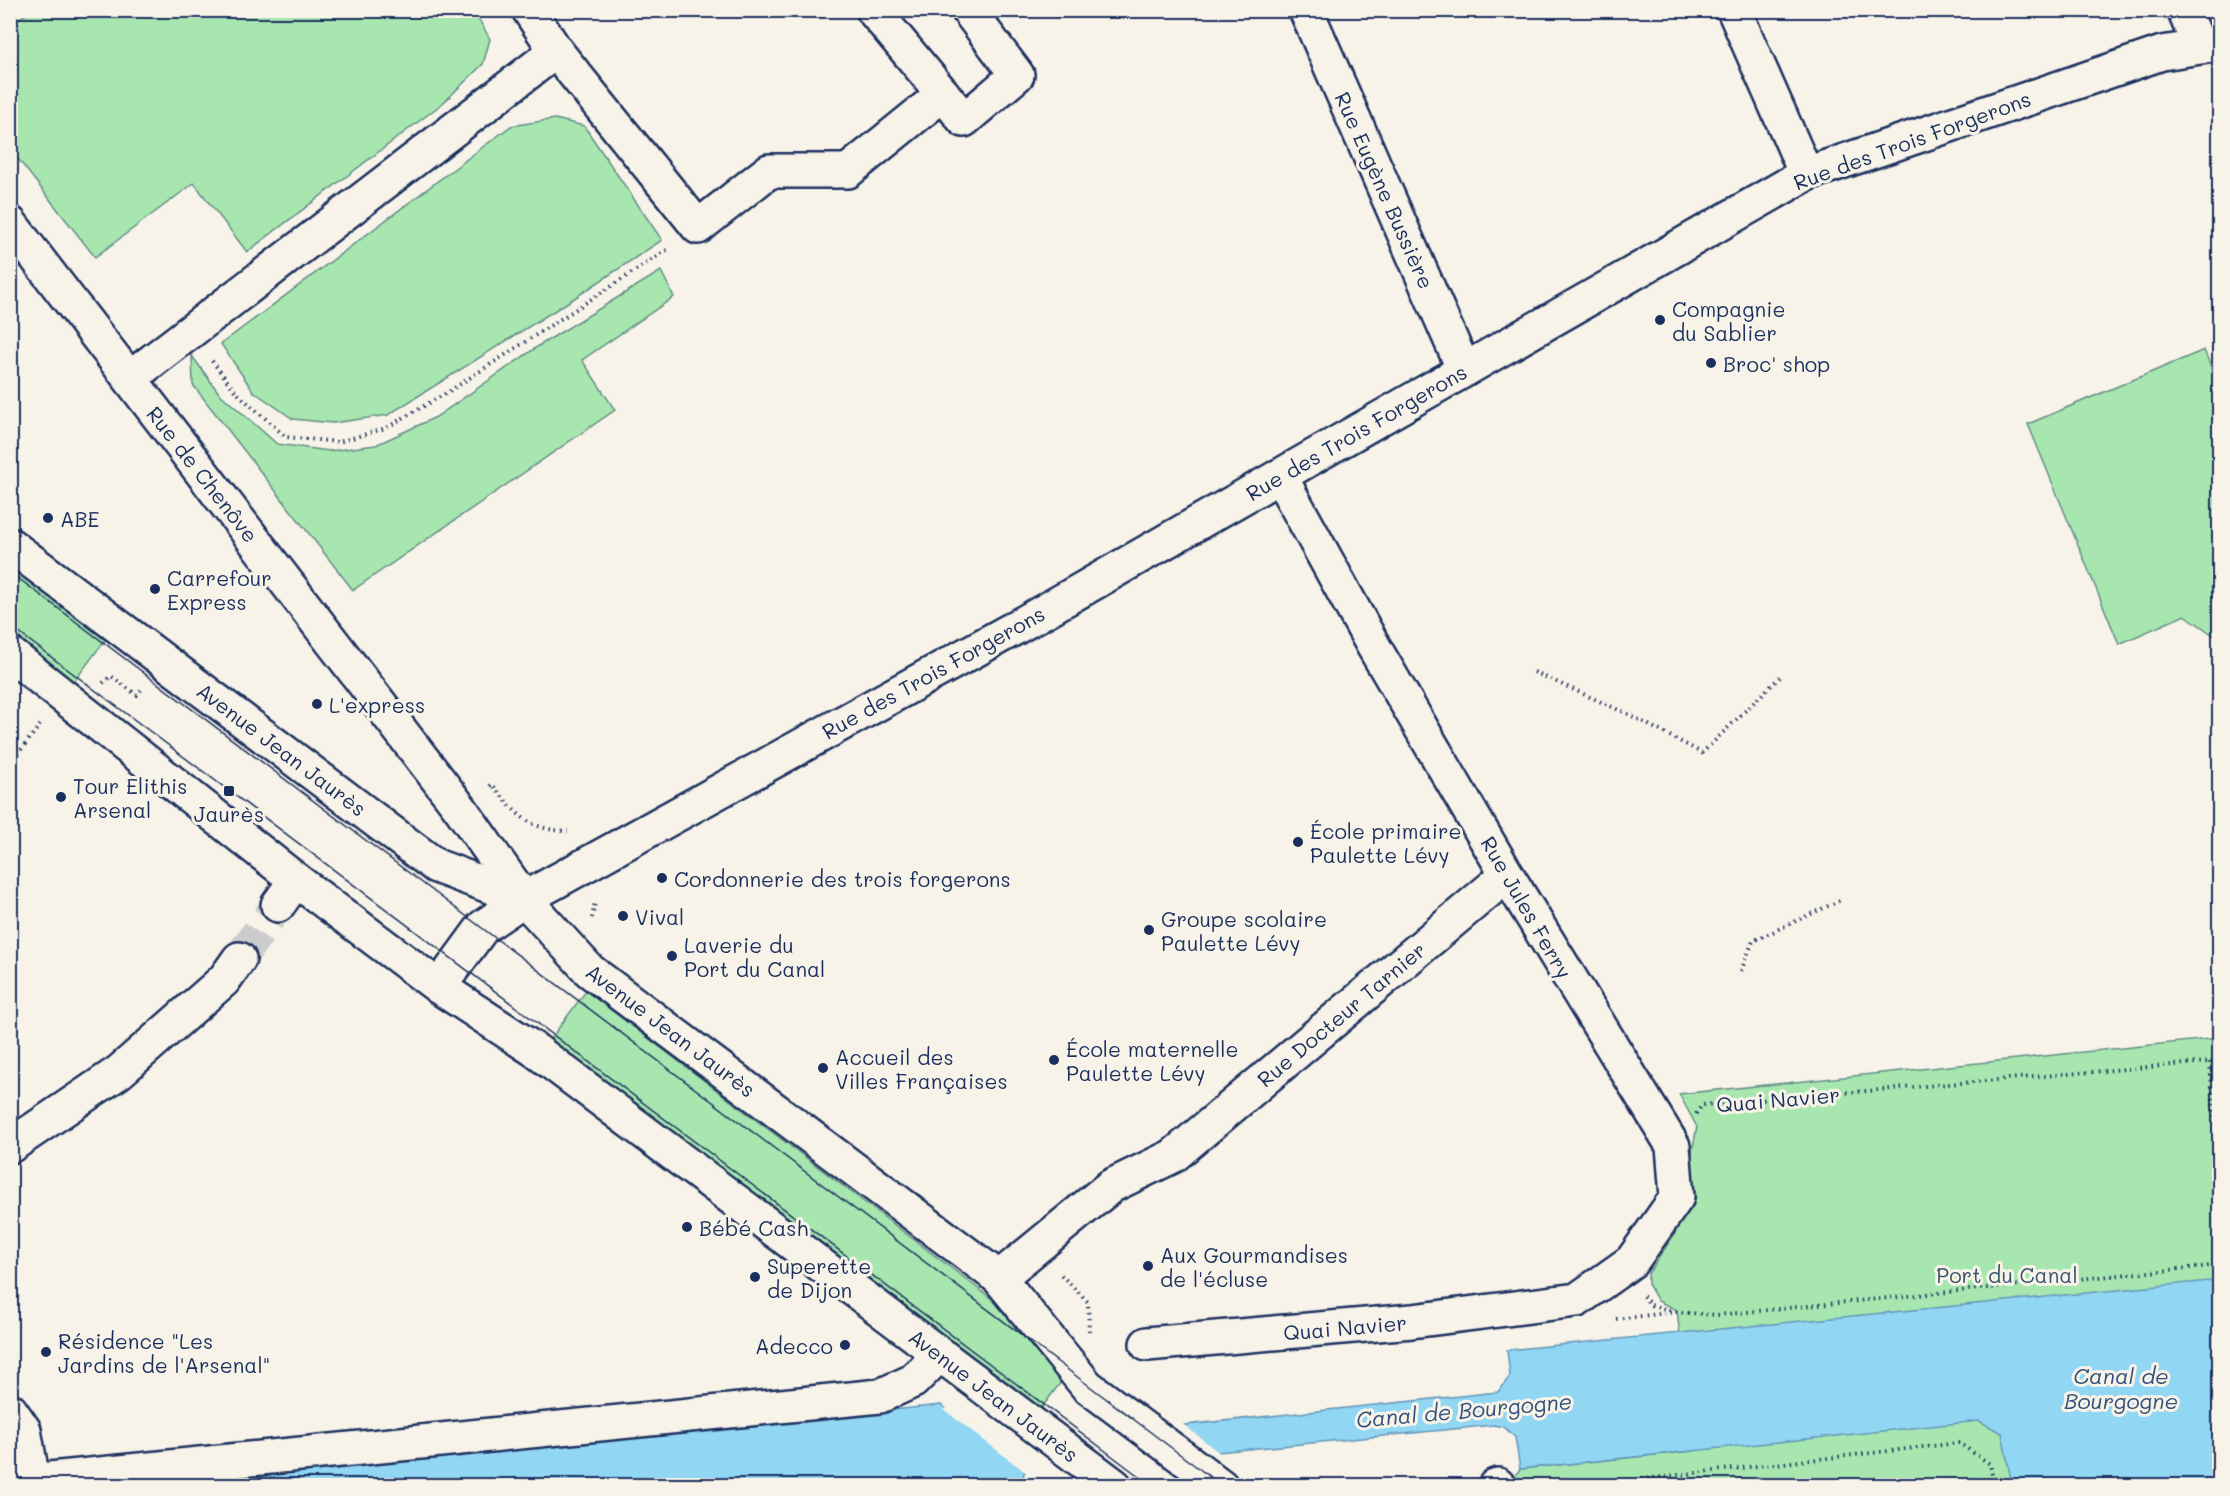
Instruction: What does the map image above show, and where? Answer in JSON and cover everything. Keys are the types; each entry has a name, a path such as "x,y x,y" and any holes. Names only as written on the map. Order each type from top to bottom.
{"street":[{"path":"529,10 556,51 698,227 769,171 848,171 943,94"},
{"path":"873,10 964,120 1017,75 968,10"},
{"name":"Rue Eugène Bussière","path":"1306,10 1464,370"},
{"path":"1734,10 1806,174"},
{"path":"2184,10 2209,45"},
{"name":"Rue des Trois Forgerons","path":"439,987 483,927 524,899 1013,629 1806,174 2162,53 2209,45"},
{"path":"130,378 556,51"},
{"name":"Rue de Chenôve","path":"10,223 460,808 524,899"},
{"name":"Rue Jules Ferry","path":"1280,476 1374,647 1507,875 1673,1146"},
{"name":"Avenue Jean Jaurès","path":"10,545 436,866 524,899 590,971 999,1278 1087,1386 1221,1485"},
{"name":"Avenue Jean Jaurès","path":"10,654 287,892 535,1050 1115,1485"},
{"name":"Rue Docteur Tarnier","path":"999,1278 1112,1186 1173,1156 1507,875"},
{"path":"10,1146 118,1072 224,980 239,959"},
{"name":"Quai Navier","path":"1147,1344 1412,1321 1577,1300 1632,1261 1677,1197 1673,1146"},
{"path":"10,1410 24,1431 22,1481 880,1396 914,1381 940,1354"}],"path":[{"path":"189,333 236,392 286,437 339,442 386,428 448,392 662,254 698,227"},
{"path":"1534,672 1628,714 1702,753 1781,676"},
{"path":"10,764 46,717"},
{"path":"460,808 492,784 512,810 528,824 553,831 573,831 610,889 596,899 591,911 592,923"},
{"path":"1741,971 1753,941 1843,899"},
{"name":"Quai Navier","path":"1673,1146 1701,1105 2220,1061"},
{"path":"2210,1062 2220,1189"},
{"path":"1035,1249 1088,1302 1090,1311 1087,1386"},
{"path":"1676,1312 1717,1316 2220,1265"},
{"path":"1582,1485 1959,1443 1990,1464 1994,1485"}],"green space":[{"path":"33,10 474,11 490,39 483,64 443,103 247,252 194,183 95,257 11,150 11,23"},
{"path":"555,119 584,126 662,240 388,415 333,423 293,419 253,391 221,344 511,126"},
{"path":"661,271 674,297 582,360 615,410 353,590 193,385 192,356 219,393 277,444 329,451 376,445 436,417 540,345"},
{"path":"2204,350 2219,387 2219,639 2185,615 2119,644 2028,424"},
{"path":"10,562 108,636 73,683 11,636"},
{"path":"586,991 1008,1311 1064,1378 1040,1410 549,1041"},
{"name":"Port du Canal","path":"2219,1038 2219,1485 1507,1486 1520,1469 1693,1451 1677,1310 1658,1301 1648,1284 1648,1274 1676,1232 1697,1127 1679,1094"}],"water":[{"name":"Canal de Bourgogne","path":"2219,1280 2219,1485 2012,1485 2002,1433 1979,1421 1520,1469 1515,1437 1503,1427 1494,1425 1025,1471 1019,1486 147,1486 941,1405 996,1445 1498,1392 1510,1376 1507,1350"}],"pier":[{"path":"950,1408 996,1442 1179,1421 1221,1454 1028,1474 943,1409"}],"tunnel":[{"path":"239,959 278,905"}],"tram line":[{"path":"10,572 1222,1486"},
{"path":"10,626 1152,1486"}],"place":[{"name":"Compagnie du Sablier","path":"1660,320"},
{"name":"Broc' shop","path":"1711,363"},
{"name":"ABE","path":"48,518"},
{"name":"Carrefour Express","path":"155,589"},
{"name":"L'express","path":"317,704"},
{"name":"Jaurès","path":"229,791"},
{"name":"Tour Elithis Arsenal","path":"61,797"},
{"name":"École primaire Paulette Lévy","path":"1298,842"},
{"name":"Cordonnerie des trois forgerons","path":"662,878"},
{"name":"Vival","path":"623,916"},
{"name":"Groupe scolaire Paulette Lévy","path":"1149,930"},
{"name":"Laverie du Port du Canal","path":"672,956"},
{"name":"École maternelle Paulette Lévy","path":"1054,1060"},
{"name":"Accueil des Villes Françaises","path":"823,1068"},
{"name":"Bébé Cash","path":"687,1227"},
{"name":"Aux Gourmandises de l'écluse","path":"1148,1266"},
{"name":"Superette de Dijon","path":"755,1277"},
{"name":"Adecco","path":"845,1345"},
{"name":"Résidence \"Les Jardins de l'Arsenal\"","path":"46,1352"}]}
